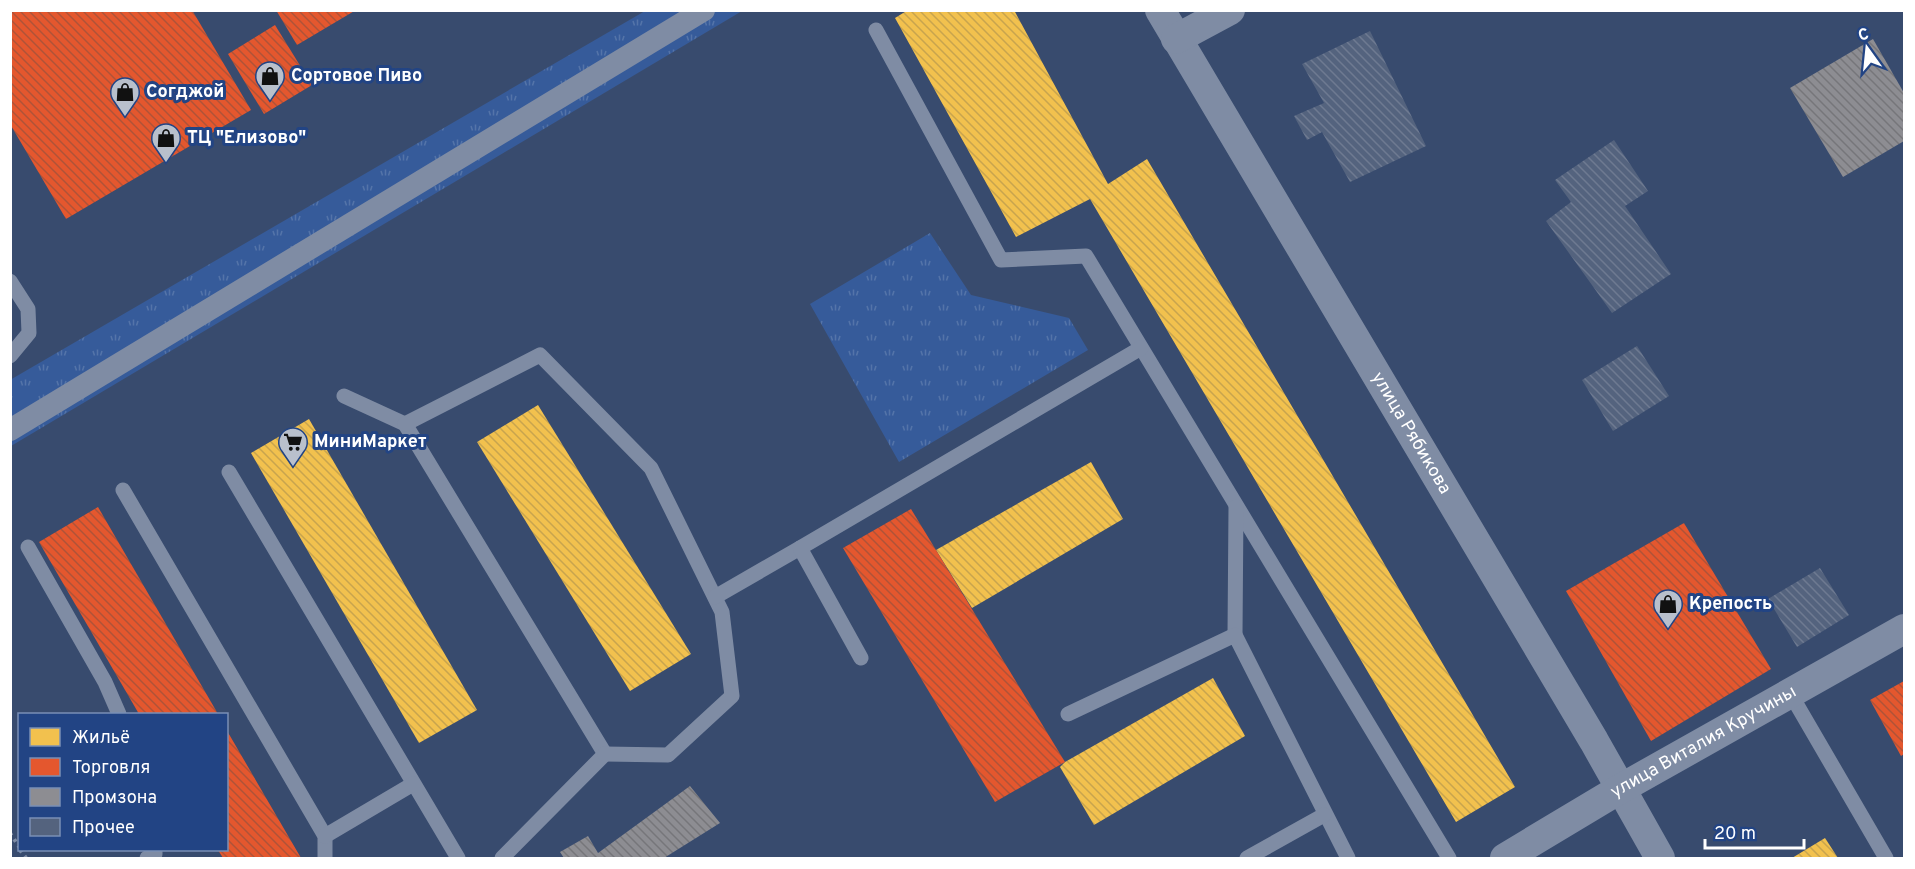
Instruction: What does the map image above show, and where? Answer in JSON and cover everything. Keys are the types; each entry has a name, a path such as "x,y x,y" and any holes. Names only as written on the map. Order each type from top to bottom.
{"street":[{"path":"10,430 704,10"},
{"name":"улица Рябикова","path":"1160,10 1660,858"},
{"path":"1176,39 1230,10"},
{"name":"улица Виталия Кручины","path":"1505,858 1620,789 1905,629"}],"lane":[{"path":"876,30 1001,260 1086,256 1449,858"},
{"path":"10,281 28,309 28,333 10,356"},
{"path":"715,597 1141,348"},
{"path":"405,424 540,355 651,468 722,612 732,696 668,755 605,754 502,858"},
{"path":"344,396 405,424 605,754"},
{"path":"229,472 458,858"},
{"path":"123,490 325,836 325,858"},
{"path":"1236,507 1235,635 1348,858"},
{"path":"28,547 105,682 119,713"},
{"path":"800,548 861,658"},
{"path":"1068,714 1235,635"},
{"path":"1790,693 1886,858"},
{"path":"325,836 414,784"},
{"path":"1247,858 1324,814"}],"path":[{"path":"10,833 18,846"}],"green space":[{"path":"645,11 742,11 11,446 10,380"},
{"path":"930,233 971,295 1069,318 1088,350 899,462 810,304"}],"building: Жильё":[{"path":"908,10 1014,10 1108,184 1147,159 1515,787 1456,822 1090,199 1016,237 895,18"},
{"path":"538,405 691,654 630,691 477,442"},
{"path":"309,419 477,710 419,743 251,453"},
{"path":"1091,462 1123,519 972,608 936,550"},
{"path":"1213,678 1245,736 1094,825 1060,767 1065,762"},
{"path":"1825,838 1838,858 1792,858"}],"building: Торговля":[{"name":"Согджой","path":"10,10 192,10 251,110 66,219 10,124"},
{"path":"276,10 356,10 297,45"},
{"path":"275,25 312,85 264,114 228,54"},
{"path":"98,507 217,713 138,713 39,542"},
{"path":"911,509 1065,762 995,802 843,548"},
{"name":"Крепость","path":"1684,523 1771,669 1651,741 1566,591"},
{"path":"1904,681 1904,754 1901,756 1870,700"},
{"path":"228,732 301,858 223,858 219,851 228,851"}],"building: Промзона":[{"path":"1873,39 1904,93 1904,141 1843,177 1790,88"},
{"path":"690,786 720,823 664,858 564,858 560,852 588,836 598,853"}],"building: Прочее":[{"path":"1370,31 1426,146 1350,182 1322,132 1307,140 1294,116 1324,103 1302,64"},
{"path":"1614,140 1648,191 1625,206 1671,274 1612,313 1546,221 1571,202 1555,180"},
{"path":"1637,346 1669,396 1613,431 1582,380"},
{"path":"1820,568 1849,615 1797,647 1768,599"}],"place":[{"name":"Сортовое Пиво","path":"270,102"},
{"name":"Согджой","path":"125,118"},
{"name":"ТЦ \"Елизово\"","path":"166,164"},
{"name":"МиниМаркет","path":"293,468"},
{"name":"Крепость","path":"1668,630"}]}
